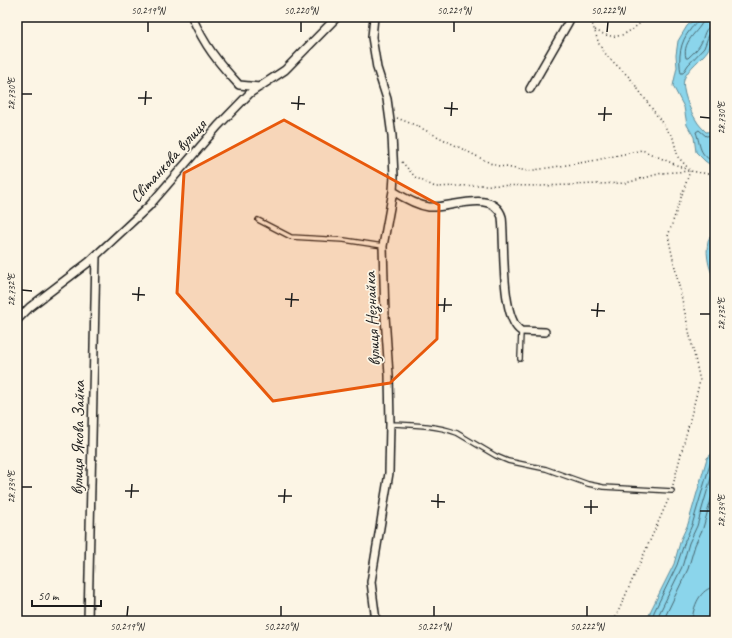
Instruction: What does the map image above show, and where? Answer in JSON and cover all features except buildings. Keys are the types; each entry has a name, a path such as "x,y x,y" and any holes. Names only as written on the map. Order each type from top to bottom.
{"street":[{"path":"192,17 210,52 240,85 260,87"},
{"name":"Світанкова вулиця","path":"17,320 30,307 96,256 149,206 218,126 250,93 285,70 337,17"},
{"name":"вулиця Незнайка","path":"374,17 372,37 378,68 387,99 393,151 393,191 383,246 385,316 389,375 389,473 371,582 376,621"},
{"path":"530,89 571,17"},
{"path":"393,191 407,200 423,206 438,207 478,201 490,203 498,208 501,212 503,221 505,277 510,315 515,325 521,331 545,332"},
{"name":"вулиця Якова Зайка","path":"88,621 96,256"}],"lane":[{"path":"258,220 291,237 344,240 383,246"},
{"path":"520,359 521,331"},
{"path":"390,424 415,425 451,430 502,458 546,469 588,484 603,487 672,491"}],"path":[{"path":"590,17 599,44 607,56 630,78 673,138 678,158 690,171"},
{"path":"595,30 605,36 613,37 623,35 648,17"},
{"path":"389,115 415,125 494,165 528,171 592,161 642,150 690,171"},
{"path":"393,151 415,177 435,187 480,185 541,186 626,183 662,173 690,171 715,175"},
{"path":"614,621 672,491 700,381 668,236 690,171"}],"highlighted area":[{"path":"284,120 439,205 437,339 390,383 273,401 177,293 184,173"}],"water":[{"path":"697,17 715,17 715,25 708,50 692,67 686,75 683,83 689,106 698,123 706,132 715,131 715,166 712,166 705,161 696,152 694,137 687,125 684,107 673,86 677,67 676,55 678,41 687,26"},
{"path":"710,236 715,236 715,280 710,270 707,252"},
{"path":"715,451 715,597 707,621 647,621 674,564 681,539 688,524 707,458"}]}
